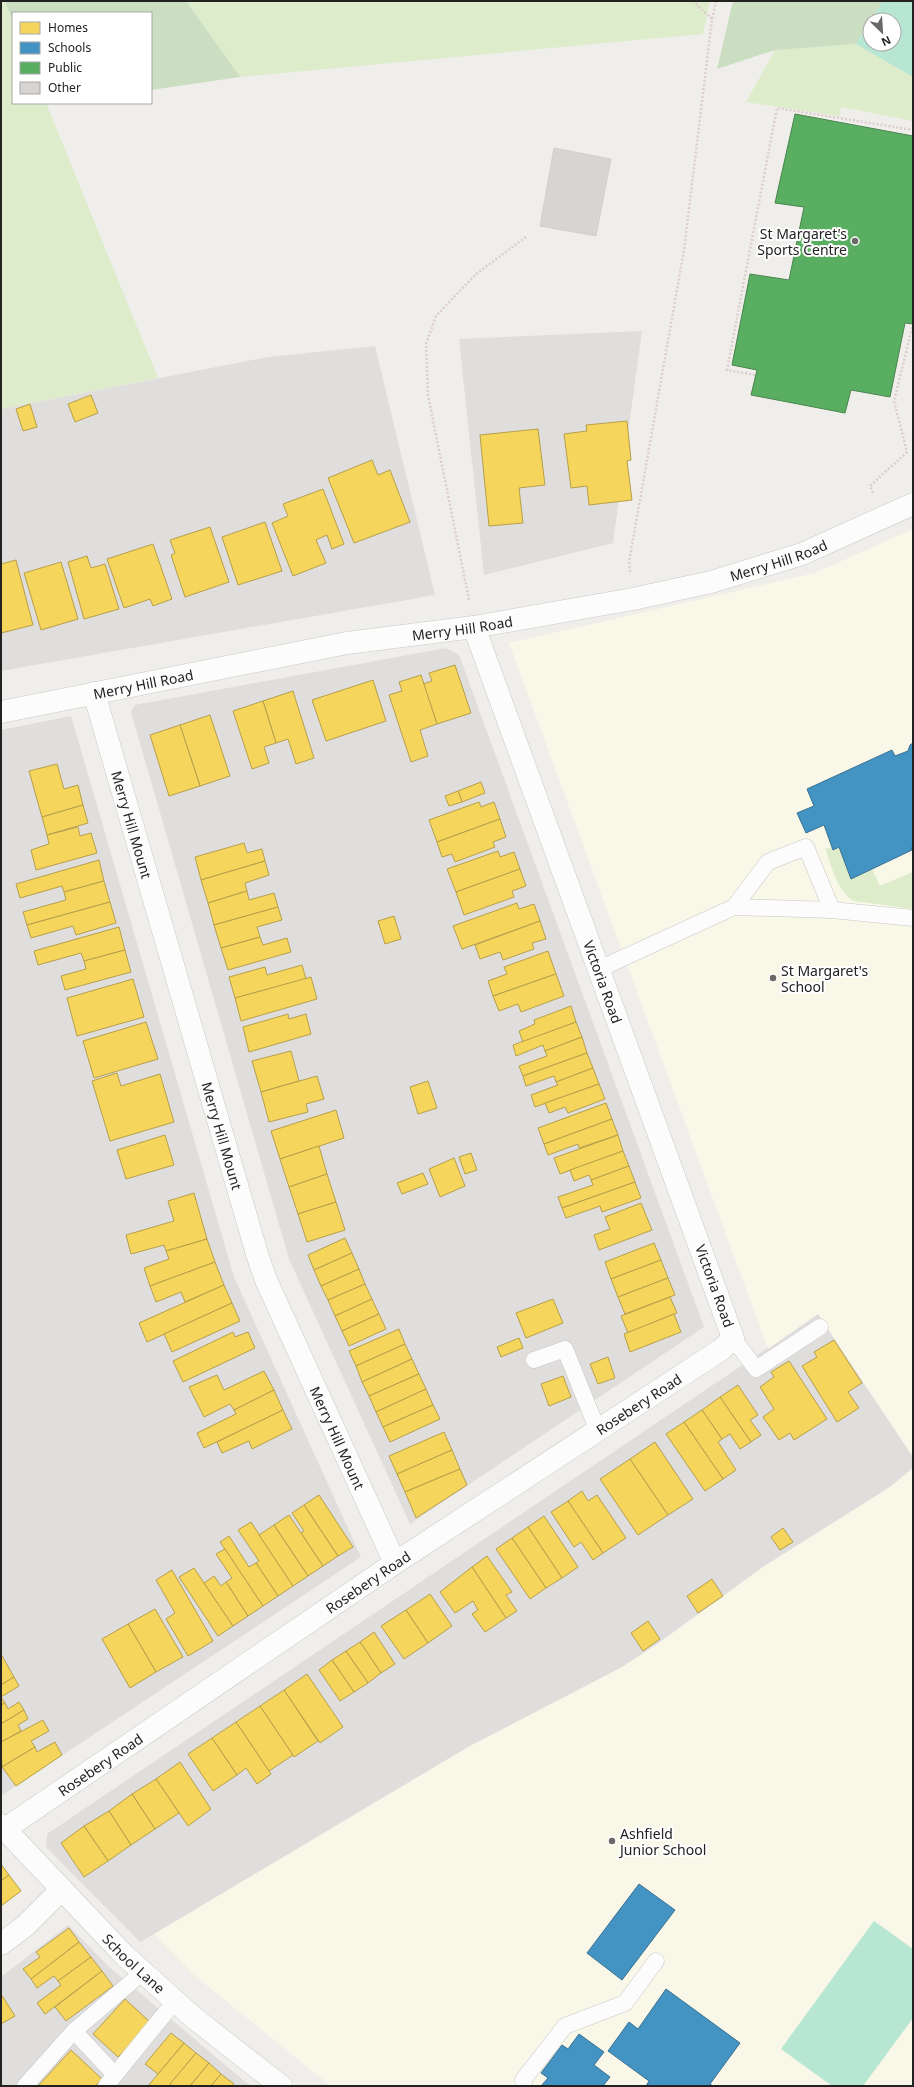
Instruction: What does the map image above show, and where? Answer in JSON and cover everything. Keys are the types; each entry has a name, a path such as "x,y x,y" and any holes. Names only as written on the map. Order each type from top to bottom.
{"street":[{"name":"Merry Hill Road","path":"1,712 347,643 474,627 633,599 711,582 802,554 913,504"},
{"name":"Victoria Road","path":"474,627 733,1338"},
{"name":"Merry Hill Mount","path":"94,693 257,1254 266,1280 395,1563"},
{"name":"Rosebery Road","path":"3,1827 395,1563 722,1350 733,1338"},
{"name":"School Lane","path":"3,1827 61,1890 175,2001 194,2018 281,2086"},
{"path":"1,1944 25,1926 61,1890"}],"lane":[{"path":"599,970 734,906 768,862 806,847 832,910"},
{"path":"734,906 832,910 913,918"},
{"path":"733,1338 756,1369 820,1326"},
{"path":"534,1360 565,1349 598,1431"},
{"path":"524,2086 522,2080 565,2026 625,2003 656,1961"},
{"path":"25,2086 74,2031 144,1972"},
{"path":"74,2031 110,2081 175,2001"}],"path":[{"path":"693,1 712,19"},
{"path":"633,599 629,562 684,250 712,19 716,1"},
{"path":"755,375 728,370 777,108 913,130"},
{"path":"474,627 428,395 426,344 436,316 476,274 526,237"},
{"path":"876,500 870,486 907,452 894,401 912,328 913,329"}],"shaded area":[{"path":"642,331 613,543 484,575 459,339"},
{"path":"375,346 435,595 1,671 1,409 268,357"},
{"name":"St Margaret's School","path":"913,529 913,1457 818,1314 768,1349 509,643 815,573"},
{"path":"446,648 459,655 704,1327 410,1524 289,1259 131,712 135,705"},
{"path":"71,716 234,1277 361,1557 1,1796 1,730"},
{"path":"818,1314 913,1457 913,1468 890,1487 763,1567 656,1645 622,1667 140,1942 46,1847 47,1834"},
{"path":"534,1389 550,1427 512,1452 493,1406"},
{"name":"Ashfield Junior School","path":"913,1468 913,2086 331,2086 195,1976 154,1934 468,1747 622,1667 656,1645 763,1567 890,1487"},
{"path":"68,1925 108,1966 250,2086 1,2086 1,1977"}],"green space":[{"path":"1,1 5,1 12,18 12,104 46,104 158,378 1,409"},
{"path":"5,1 186,1 240,77 152,90 152,12 12,12 12,18"},
{"path":"186,1 710,1 703,34 240,77"},
{"path":"733,1 883,1 876,12 862,12 862,34 856,44 775,50 717,69"},
{"path":"883,1 913,1 913,77 870,52 902,52 902,12 876,12"},
{"path":"862,35 862,47 856,44"},
{"path":"856,44 862,47 862,52 870,52 913,76 913,121 841,107 840,116 746,102 775,50"},
{"path":"832,847 834,849 839,847 851,878 872,869 880,886 913,872 913,909 854,901 848,897 839,885 825,849"},
{"path":"874,1921 913,1949 913,2018 863,2086 832,2086 781,2049"}],"building: Homes":[{"path":"91,395 98,413 75,422 68,404"},
{"path":"30,404 37,427 23,431 16,409"},
{"path":"627,421 631,460 627,461 632,500 589,505 587,486 571,488 564,434 587,431 586,425"},
{"path":"538,429 545,485 519,488 523,523 489,526 480,435"},
{"path":"372,460 378,475 390,470 410,522 354,543 328,478"},
{"path":"323,489 344,544 332,549 327,535 316,540 326,563 293,576 272,523 288,516 283,504"},
{"path":"265,522 282,571 238,585 222,537"},
{"path":"210,527 229,582 185,597 171,555 175,553 170,540"},
{"path":"153,544 172,599 153,606 150,599 124,608 107,559"},
{"path":"87,556 91,568 105,564 119,609 84,619 68,562"},
{"path":"16,560 33,625 1,633 1,564"},
{"path":"61,562 78,619 41,630 24,573"},
{"path":"455,665 471,713 437,724 423,684 432,681 429,673"},
{"path":"421,675 437,724 420,730 428,756 411,762 389,695 402,691 399,682"},
{"path":"373,680 386,721 326,741 312,700"},
{"path":"293,691 314,758 296,764 288,739 276,743 263,701"},
{"path":"263,701 276,743 264,747 269,763 252,769 233,711"},
{"path":"210,715 230,776 200,786 180,725"},
{"path":"180,725 200,786 169,796 150,735"},
{"path":"57,764 64,789 78,785 83,805 42,817 29,771"},
{"path":"481,782 485,793 462,802 458,791"},
{"path":"458,791 462,802 449,806 445,796"},
{"path":"479,802 481,807 494,802 500,819 437,842 429,820"},
{"path":"83,805 88,823 47,835 42,817"},
{"path":"500,819 506,837 493,842 495,847 455,862 452,854 442,857 437,842"},
{"path":"78,827 80,836 91,833 97,853 36,870 31,850 49,844 47,835"},
{"path":"244,843 247,853 262,849 265,861 201,880 195,857"},
{"path":"498,851 500,857 514,852 520,869 456,892 447,869"},
{"path":"99,860 104,881 64,892 62,886 20,898 16,884"},
{"path":"265,861 269,875 245,883 247,891 208,903 201,880"},
{"path":"520,869 526,886 512,891 514,897 464,915 456,892"},
{"path":"104,881 110,902 27,925 23,912 66,900 64,892"},
{"path":"247,891 249,900 274,893 278,907 214,925 208,903"},
{"path":"110,902 116,923 76,935 73,926 31,938 27,925"},
{"path":"517,903 519,909 534,904 540,921 462,949 453,926"},
{"path":"278,907 282,920 257,927 260,937 221,948 214,925"},
{"path":"394,916 401,939 385,944 378,921"},
{"path":"540,921 546,939 532,943 534,949 503,960 500,952 480,959 475,945"},
{"path":"119,927 125,950 84,961 81,953 38,965 34,951"},
{"path":"260,937 263,945 287,938 291,952 228,970 221,948"},
{"path":"125,950 131,972 65,990 61,976 86,969 84,961"},
{"path":"548,951 556,974 493,996 488,981 507,974 504,967"},
{"path":"302,965 306,979 235,998 229,977 265,967 267,975"},
{"path":"556,974 564,996 521,1012 518,1004 499,1011 493,996"},
{"path":"311,977 317,999 241,1021 235,998"},
{"path":"133,979 144,1017 77,1036 67,998"},
{"path":"571,1006 576,1022 523,1042 519,1031 535,1024 534,1020"},
{"path":"288,1014 289,1019 306,1014 311,1034 249,1052 243,1027"},
{"path":"146,1022 158,1059 94,1078 83,1041"},
{"path":"576,1022 582,1037 545,1051 543,1045 516,1056 513,1045"},
{"path":"582,1037 587,1053 523,1076 519,1066 547,1056 545,1051"},
{"path":"291,1051 299,1081 261,1092 252,1061"},
{"path":"587,1053 593,1068 556,1082 554,1076 526,1086 523,1076"},
{"path":"593,1068 599,1084 535,1107 531,1095 558,1085 556,1082"},
{"path":"117,1073 121,1086 160,1074 174,1122 110,1141 92,1081"},
{"path":"317,1076 324,1099 306,1104 308,1112 269,1122 261,1092"},
{"path":"428,1081 437,1108 418,1114 410,1087"},
{"path":"599,1084 605,1099 568,1113 565,1107 549,1113 545,1103"},
{"path":"606,1103 612,1119 544,1144 538,1128"},
{"path":"336,1110 344,1138 280,1159 271,1131"},
{"path":"612,1119 618,1135 579,1148 578,1144 548,1155 544,1144"},
{"path":"165,1135 174,1165 126,1179 117,1150"},
{"path":"618,1135 623,1151 560,1174 554,1158"},
{"path":"319,1146 327,1174 289,1187 280,1159"},
{"path":"623,1151 629,1166 591,1180 589,1175 574,1181 570,1170"},
{"path":"471,1153 477,1170 465,1174 459,1157"},
{"path":"454,1158 465,1186 440,1197 429,1169"},
{"path":"629,1166 635,1182 562,1208 558,1197 593,1185 591,1180"},
{"path":"423,1173 428,1184 402,1194 397,1183"},
{"path":"327,1174 336,1202 298,1214 289,1187"},
{"path":"635,1182 641,1198 602,1212 600,1206 566,1218 562,1208"},
{"path":"194,1193 207,1239 166,1251 164,1245 131,1254 126,1235 174,1221 168,1201"},
{"path":"336,1202 345,1230 307,1242 298,1214"},
{"path":"641,1203 652,1230 599,1250 594,1235 610,1229 605,1217"},
{"path":"345,1238 352,1253 314,1270 308,1255"},
{"path":"207,1239 215,1262 150,1286 144,1268 169,1259 166,1251"},
{"path":"654,1243 661,1260 611,1279 605,1262"},
{"path":"352,1253 359,1269 321,1286 314,1270"},
{"path":"661,1260 668,1278 618,1297 611,1279"},
{"path":"215,1262 224,1285 185,1302 181,1292 156,1302 150,1286"},
{"path":"359,1269 365,1284 328,1300 321,1286"},
{"path":"668,1278 675,1295 625,1314 618,1297"},
{"path":"365,1284 372,1299 335,1316 328,1300"},
{"path":"224,1285 232,1303 147,1342 139,1323"},
{"path":"670,1297 677,1313 628,1333 621,1316"},
{"path":"372,1299 379,1314 342,1331 335,1316"},
{"path":"553,1299 563,1323 526,1338 516,1313"},
{"path":"232,1303 240,1321 172,1352 164,1334"},
{"path":"379,1314 386,1329 349,1346 342,1331"},
{"path":"674,1314 681,1332 630,1352 624,1334"},
{"path":"399,1329 405,1344 356,1366 349,1351"},
{"path":"233,1332 235,1337 248,1332 255,1348 183,1382 173,1361"},
{"path":"519,1338 523,1348 501,1357 497,1347"},
{"path":"834,1340 862,1383 848,1392 859,1408 837,1422 802,1366 817,1357 814,1352"},
{"path":"405,1344 412,1359 362,1382 356,1366"},
{"path":"608,1357 615,1378 598,1384 590,1364"},
{"path":"412,1359 419,1374 369,1396 362,1382"},
{"path":"789,1361 827,1419 794,1440 790,1433 779,1440 763,1417 774,1409 760,1387 774,1377 771,1372"},
{"path":"264,1371 274,1390 234,1410 230,1404 204,1417 189,1387 217,1375 224,1390"},
{"path":"419,1374 426,1389 376,1412 369,1396"},
{"path":"563,1376 571,1397 549,1406 541,1384"},
{"path":"738,1385 758,1415 750,1420 761,1435 751,1442 720,1397"},
{"path":"426,1389 433,1405 383,1427 376,1412"},
{"path":"274,1390 283,1410 204,1448 197,1433 236,1414 234,1410"},
{"path":"720,1397 751,1442 740,1449 730,1434 722,1439 702,1410"},
{"path":"433,1405 440,1419 390,1442 383,1427"},
{"path":"283,1410 292,1429 252,1449 249,1441 222,1453 217,1442"},
{"path":"702,1410 722,1439 718,1442 736,1470 723,1479 684,1422"},
{"path":"684,1422 723,1479 705,1491 666,1434"},
{"path":"444,1432 452,1450 397,1474 389,1456"},
{"path":"655,1442 693,1499 668,1515 630,1459"},
{"path":"452,1450 460,1469 405,1492 397,1474"},
{"path":"630,1459 668,1515 638,1535 600,1479"},
{"path":"460,1469 467,1485 416,1518 405,1492"},
{"path":"582,1491 588,1501 597,1495 626,1538 603,1553 568,1501"},
{"path":"319,1495 353,1547 338,1556 304,1505"},
{"path":"568,1501 603,1553 593,1560 581,1542 574,1547 551,1512"},
{"path":"304,1505 338,1556 323,1566 301,1533 304,1531 292,1513"},
{"path":"289,1515 323,1566 308,1576 274,1525"},
{"path":"544,1516 578,1567 562,1578 528,1527"},
{"path":"251,1522 293,1586 278,1596 256,1563 259,1561 238,1530"},
{"path":"274,1525 308,1576 293,1586 259,1535"},
{"path":"528,1527 562,1578 546,1588 512,1538"},
{"path":"783,1528 793,1542 780,1550 771,1537"},
{"path":"229,1536 249,1567 256,1563 278,1596 263,1606 220,1542"},
{"path":"512,1538 546,1588 530,1599 496,1549"},
{"path":"225,1549 263,1606 248,1616 226,1582 232,1578 216,1554"},
{"path":"487,1556 512,1592 506,1595 517,1611 506,1618 472,1567"},
{"path":"472,1567 506,1618 485,1632 472,1614 478,1610 473,1601 455,1613 440,1592"},
{"path":"194,1568 233,1626 218,1636 179,1577"},
{"path":"172,1570 213,1641 188,1656 166,1619 175,1613 156,1580"},
{"path":"214,1576 221,1586 226,1582 248,1616 233,1626 204,1583"},
{"path":"712,1579 723,1596 698,1613 687,1596"},
{"path":"430,1594 452,1626 428,1643 406,1610"},
{"path":"155,1609 183,1657 156,1672 128,1624"},
{"path":"406,1610 428,1643 404,1659 381,1626"},
{"path":"648,1621 660,1639 643,1651 631,1633"},
{"path":"128,1624 156,1672 130,1688 102,1639"},
{"path":"374,1632 395,1664 381,1673 360,1642"},
{"path":"360,1642 381,1673 368,1683 346,1651"},
{"path":"346,1651 368,1683 354,1692 332,1660"},
{"path":"1,1654 14,1677 1,1685"},
{"path":"332,1660 354,1692 340,1701 319,1670"},
{"path":"307,1674 343,1727 320,1743 284,1690"},
{"path":"14,1677 19,1686 1,1697 1,1685"},
{"path":"284,1690 318,1741 294,1757 260,1706"},
{"path":"1,1697 5,1703 1,1705"},
{"path":"19,1702 24,1710 1,1724 1,1705 5,1703 8,1709"},
{"path":"260,1706 293,1755 269,1771 236,1722"},
{"path":"24,1710 28,1719 18,1725 21,1731 1,1742 1,1724"},
{"path":"43,1720 49,1731 31,1741 35,1747 2,1767 1,1742"},
{"path":"236,1722 271,1774 257,1784 246,1768 237,1775 212,1738"},
{"path":"212,1738 237,1775 213,1791 188,1754"},
{"path":"55,1742 62,1755 16,1786 2,1767 35,1747 37,1752"},
{"path":"180,1762 211,1809 188,1826 156,1779"},
{"path":"156,1779 179,1813 155,1829 132,1794"},
{"path":"132,1794 155,1829 131,1845 109,1811"},
{"path":"109,1811 131,1845 108,1861 84,1826"},
{"path":"84,1826 108,1861 84,1877 61,1843"},
{"path":"1,1864 9,1875 1,1881"},
{"path":"9,1875 21,1891 1,1906 1,1881"},
{"path":"69,1928 79,1942 31,1979 23,1969 40,1957 36,1952"},
{"path":"79,1942 91,1957 58,1981 54,1976 37,1988 31,1979"},
{"path":"91,1957 102,1971 45,2014 37,2003 61,1985 58,1981"},
{"path":"102,1971 113,1986 66,2021 55,2007"},
{"path":"1,1994 15,2016 1,2024"},
{"path":"125,1999 151,2023 118,2057 93,2034"},
{"path":"171,2033 184,2043 158,2074 145,2064"},
{"path":"184,2043 196,2053 169,2086 148,2086"},
{"path":"71,2050 102,2079 95,2086 38,2086"},
{"path":"196,2053 209,2063 190,2086 172,2086 170,2084"},
{"path":"209,2063 221,2074 211,2086 190,2086"},
{"path":"221,2074 234,2084 232,2086 211,2086"}],"building: Schools":[{"path":"913,743 912,850 851,879 839,847 833,850 824,825 806,833 797,813 814,806 807,789 892,750 895,756 908,751 910,745"},
{"path":"639,1884 675,1910 622,1980 587,1953"},
{"path":"666,1989 740,2043 710,2084 713,2086 646,2086 649,2081 608,2051 629,2022 638,2029"},
{"path":"579,2034 604,2052 594,2065 610,2077 603,2086 541,2086 548,2078 541,2073 562,2045 568,2049"}],"building: Public":[{"name":"St Margaret's Sports Centre","path":"795,114 913,136 913,324 905,323 890,397 851,390 845,413 751,395 757,370 732,365 750,274 789,280 804,207 775,203"}],"building: Other":[{"path":"554,148 611,159 596,236 540,226"}],"place":[{"name":"St Margaret's Sports Centre","path":"855,241"},
{"name":"St Margaret's School","path":"773,978"},
{"name":"Ashfield Junior School","path":"612,1841"}]}
